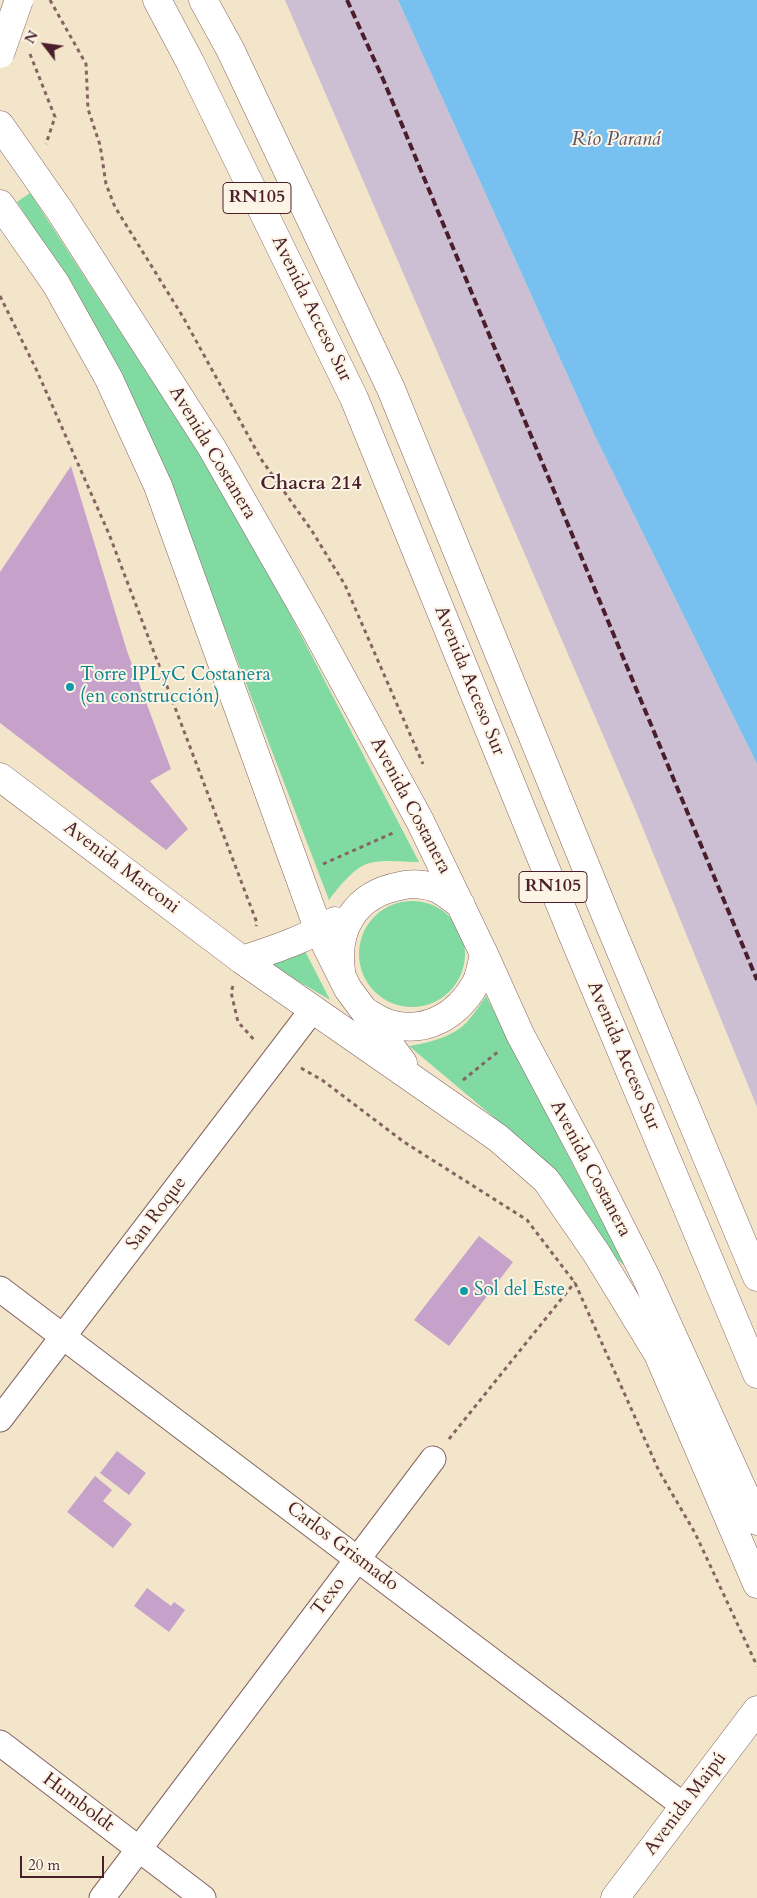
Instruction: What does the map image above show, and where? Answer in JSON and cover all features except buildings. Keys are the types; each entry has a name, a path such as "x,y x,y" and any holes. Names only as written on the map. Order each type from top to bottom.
{"main road":[{"path":"0,54 19,0"},
{"name":"Avenida Acceso Sur","path":"156,0 190,62 354,398 571,931 757,1374"},
{"name":"Avenida Acceso Sur","path":"203,0 230,49 392,389 602,907 757,1277"},
{"name":"Avenida Costanera","path":"0,125 60,211 212,448 313,625 420,821 461,904 520,1034 646,1277 757,1521"},
{"name":"Avenida Costanera","path":"0,204 56,284 109,379 158,486 319,931 348,989 414,1079"},
{"name":"Avenida Marconi","path":"0,777 242,960 352,1036"},
{"path":"242,960 289,945 319,931 383,889 410,884 438,889 461,904"},
{"path":"341,974 339,955 341,937 348,920 360,905"},
{"path":"313,1009 363,1008 389,1024 416,1027 441,1020 462,1004 477,981 484,954"},
{"name":"Avenida Costanera","path":"352,1036 498,1138 546,1180 597,1254 658,1354 757,1584"},
{"name":"Avenida Maipú","path":"614,1898 757,1710"}],"street":[{"name":"San Roque","path":"0,1419 313,1009"},
{"name":"Carlos Grismado","path":"0,1289 684,1806"},
{"name":"Texo","path":"102,1898 433,1459"},
{"name":"Humboldt","path":"0,1743 203,1898"}],"path":[{"path":"28,51 33,59 55,117 44,149 31,170"},
{"path":"299,875 420,821"},
{"path":"441,1098 520,1034"},
{"path":"433,1459 597,1254"}],"shaded area":[{"path":"285,0 398,0 595,436 757,764 757,1107 635,809"}],"green space":[{"path":"30,193 190,439 264,564 419,862 382,861 364,865 347,878 329,900 211,592 125,382 65,276 17,202"},
{"path":"412,901 432,905 450,916 461,934 465,954 461,974 450,992 432,1003 412,1007 392,1003 374,992 363,974 359,954 363,934 374,916 392,905"},
{"path":"305,951 330,1000 271,965"},
{"path":"486,996 625,1266 608,1252 558,1174 409,1046 432,1041 455,1032 475,1013"}],"water":[{"name":"Río Paraná","path":"398,0 757,0 757,764 595,436"}],"railway":[{"path":"347,0 383,79 757,980"}],"place":[{"name":"Torre IPLyC Costanera (en construcción)","path":"70,687"},
{"name":"Sol del Este","path":"464,1291"}],"district":[{"name":"Chacra 214","path":"311,484"}]}
